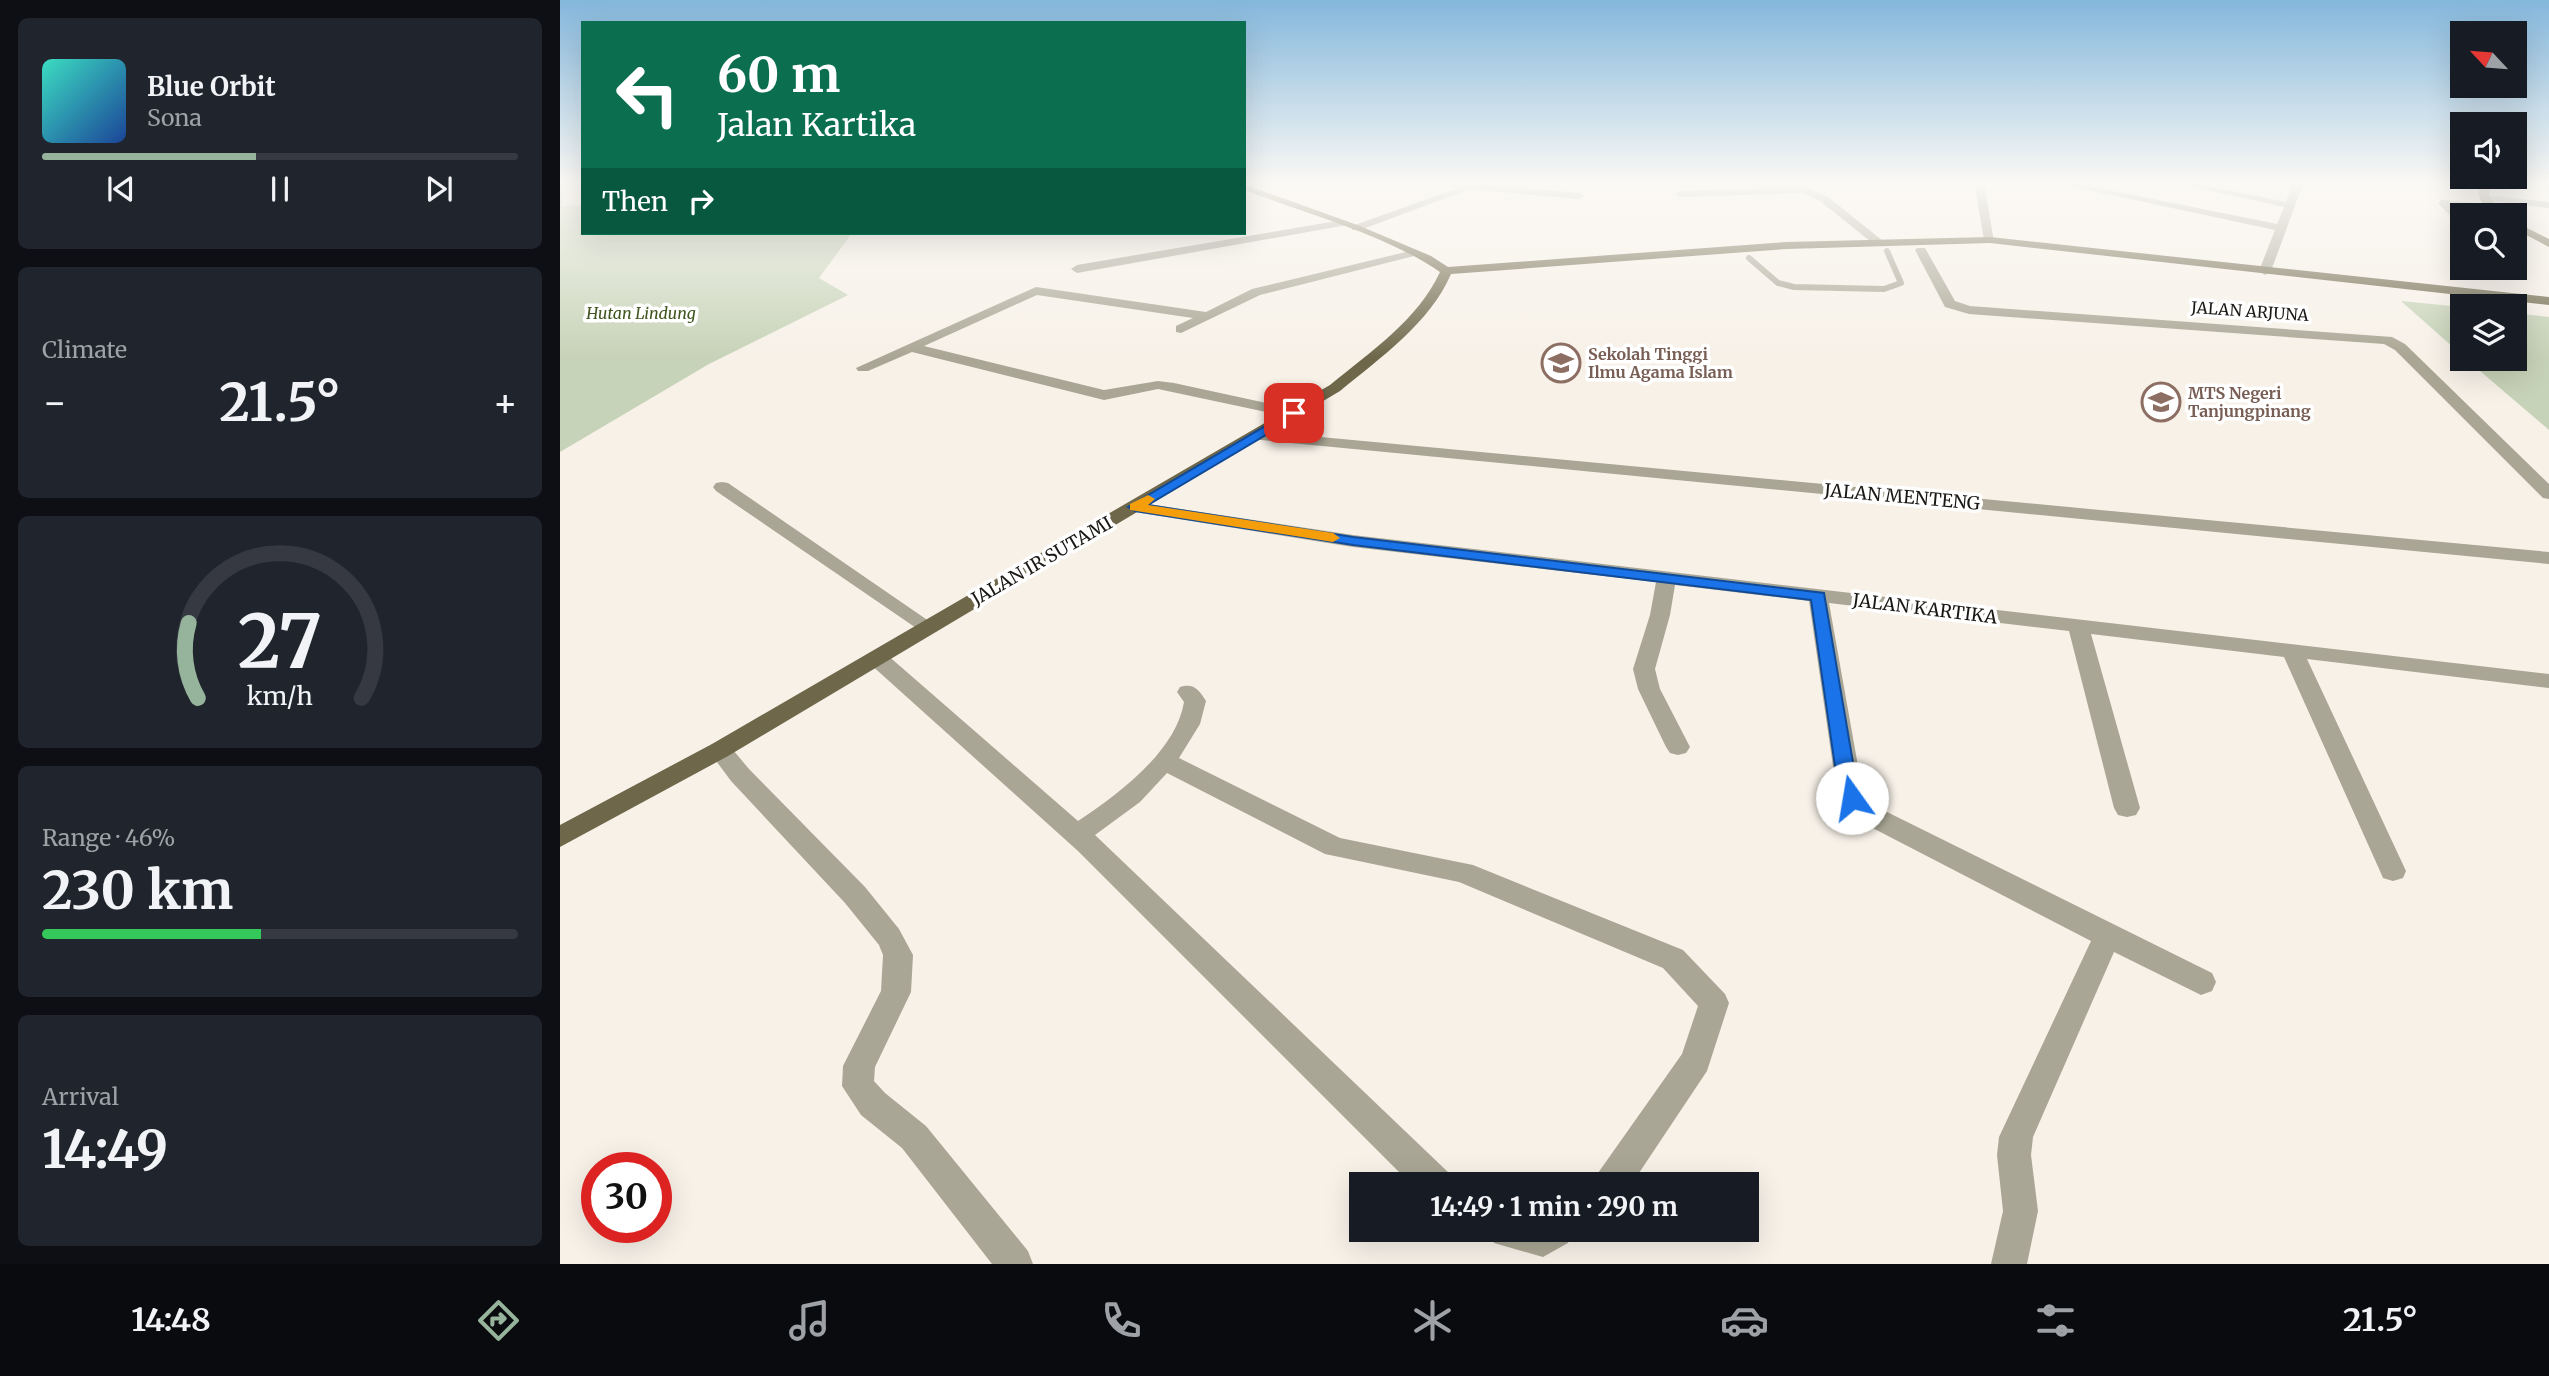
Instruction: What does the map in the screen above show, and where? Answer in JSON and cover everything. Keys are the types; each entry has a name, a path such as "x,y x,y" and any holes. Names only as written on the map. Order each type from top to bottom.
{"main road":[{"path":"1384,240 1414,253 1444,278 1990,240 2450,300"},
{"path":"1444,278 1713,251 1883,247 1920,250 2026,246 2549,301"},
{"name":"JALAN IR SUTAMI","path":"560,837 720,750 1335,388 1388,343 1444,278"},
{"path":"2527,309 2549,312"}],"street":[{"path":"1077,269 1257,240"},
{"path":"1874,240 1883,247"},
{"path":"2265,271 2276,240"},
{"name":"JALAN ARJUNA","path":"1920,250 1950,304 1969,310 2387,340 2400,347 2549,494"},
{"path":"1181,329 1255,292 1414,253"},
{"path":"863,368 1043,290 1207,316"},
{"path":"910,347 1104,395 1158,385 1294,413"},
{"name":"JALAN MENTENG","path":"1256,436 2549,558"},
{"path":"722,487 929,628"},
{"name":"JALAN KARTIKA","path":"1135,507 1353,541 2549,681"},
{"path":"1666,579 1660,615 1644,669 1649,689 1678,747"},
{"path":"1818,596 1852,798 1870,815 2201,982"},
{"path":"2078,626 2127,808"},
{"path":"2292,651 2393,871"},
{"path":"877,658 1076,835 1424,1172"},
{"path":"1076,835 1137,793 1164,761 1185,731 1195,709 1195,701 1188,692"},
{"path":"720,750 740,775 855,895 889,937 898,955 896,992 859,1066 858,1086 873,1104 914,1137 1015,1264"},
{"path":"1164,761 1334,847 1463,872 1673,959 1714,1003 1696,1061 1619,1172"},
{"path":"2009,1264 2020,1221 2021,1200 2012,1153 2015,1137 2088,974 2108,936"}],"lane":[{"path":"1749,258 1785,286 1884,289 1900,283 1883,247"}],"green space":[{"name":"Hutan Lindung","path":"560,240 847,240 819,278 848,295 709,364 560,452"},
{"path":"2401,301 2450,306 2450,344"},
{"path":"2527,314 2549,317 2549,430 2480,371 2527,371"}],"slow traffic":[{"path":"1148,499 1135,507 1333,538"}],"place":[{"name":"Sekolah Tinggi Ilmu Agama Islam","path":"1561,363"},
{"name":"MTS Negeri Tanjungpinang","path":"2161,402"}],"route":[{"path":"1294,413 1135,507 1353,541 1818,596 1852,798"}]}
